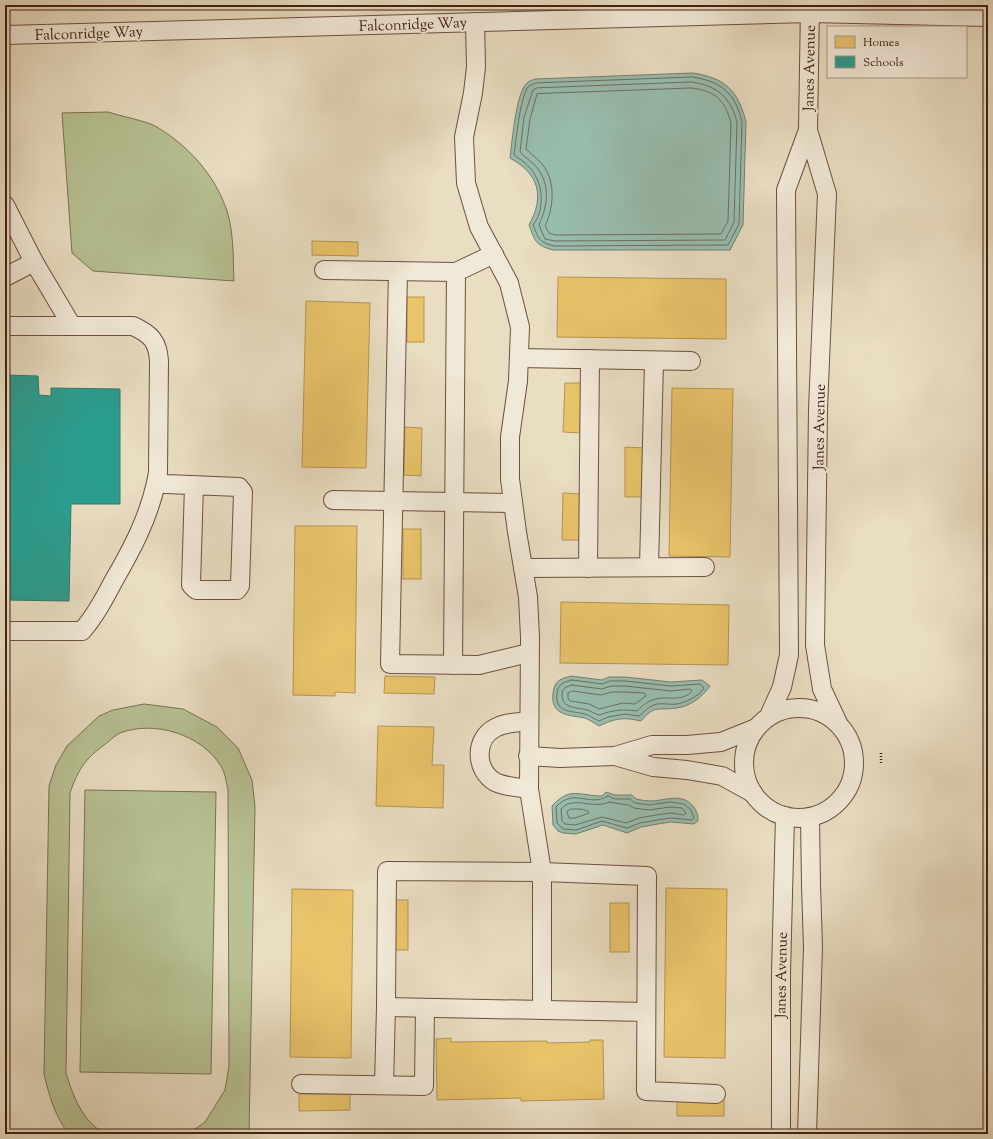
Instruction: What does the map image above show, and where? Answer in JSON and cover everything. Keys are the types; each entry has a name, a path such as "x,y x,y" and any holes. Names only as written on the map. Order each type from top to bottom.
{"street":[{"name":"Falconridge Way","path":"5,35 475,22 810,9 988,17"},
{"name":"Janes Avenue","path":"808,130 786,190 788,655 782,687 763,722 748,743 744,760 746,778 753,793 767,808 785,816 810,817 829,810 844,796 853,778 855,758 850,739 838,723 822,689 815,645 818,409 827,194 808,130 810,9"},
{"path":"475,22 476,67 473,93 464,137 466,183 480,227 508,283 520,327 518,381 510,437 510,480 528,598 529,789 542,872 542,1010"},
{"path":"5,205 34,262 72,326"},
{"path":"324,270 456,272 494,254"},
{"path":"5,277 34,262"},
{"path":"398,271 390,664 478,665 529,653"},
{"path":"453,664 456,272"},
{"path":"5,326 133,326 142,330 155,342 159,361 158,472 151,504 141,530 128,556 92,619 82,631 5,631"},
{"path":"519,358 691,361"},
{"path":"588,568 590,360"},
{"path":"649,567 654,360"},
{"path":"156,482 166,484 194,485 239,487 243,492 240,586 236,590 196,590 191,585 194,485"},
{"path":"333,500 513,503"},
{"path":"523,568 705,566"},
{"name":"Janes Avenue","path":"763,722 786,709 805,708 823,713 838,723"},
{"path":"528,721 504,724 494,728 486,735 481,745 479,755 481,766 487,775 496,782 506,786 529,789"},
{"path":"528,756 560,758 615,756 652,746 721,742 763,722"},
{"path":"615,756 653,767 687,770 722,776 753,793"},
{"name":"Janes Avenue","path":"781,1134 781,973 785,816"},
{"name":"Janes Avenue","path":"808,1127 813,947 810,817"},
{"path":"384,1085 387,871 542,872 647,876 646,1091 716,1094"},
{"path":"386,1007 646,1012"},
{"path":"301,1084 424,1086 425,1008"},
{"path":"808,1127 814,1129 820,1134"}],"path":[{"path":"881,753 881,764"}],"shaded area":[{"path":"108,112 146,122 155,126 178,142 208,173 222,198 229,219 233,246 234,281 93,271 72,253 62,113"},
{"path":"144,704 183,709 217,727 238,748 252,780 255,807 249,1134 226,1134 226,1132 224,1134 188,1134 205,1122 225,1090 229,1066 228,789 222,768 212,755 202,746 189,738 176,733 162,729 147,728 133,729 118,734 94,753 84,764 70,793 66,1073 72,1091 85,1116 98,1129 106,1134 69,1134 56,1113 50,1098 44,1074 49,786 56,765 67,746 99,716 113,710"},
{"path":"85,790 216,792 211,1074 80,1072"}],"water":[{"path":"693,73 714,78 728,87 739,102 746,122 743,225 730,250 553,250 536,242 529,225 537,205 538,195 536,187 533,179 527,171 520,164 510,158 517,107 523,88 527,83 535,79"},
{"path":"571,676 602,680 609,677 625,677 671,682 702,680 710,686 700,697 682,707 654,710 641,721 620,719 610,721 599,726 585,718 562,713 555,706 553,701 553,693 555,685 561,679"},
{"path":"606,792 615,795 632,795 636,799 646,801 679,798 689,802 693,806 697,813 698,821 694,824 671,822 658,824 641,827 627,833 603,825 576,834 563,833 558,831 553,825 552,806 564,796 575,794 602,796"}],"building: Homes":[{"path":"312,241 358,242 358,256 312,255"},
{"path":"558,277 726,279 726,339 557,337"},
{"path":"407,297 424,297 424,342 407,342"},
{"path":"306,301 370,303 366,468 302,467"},
{"path":"565,383 582,383 580,433 563,432"},
{"path":"672,388 733,389 730,557 669,556"},
{"path":"405,427 422,428 421,476 404,475"},
{"path":"625,447 644,448 643,497 625,497"},
{"path":"563,493 582,494 581,540 562,540"},
{"path":"295,526 357,526 355,693 335,692 335,696 293,695"},
{"path":"403,529 421,529 421,579 403,579"},
{"path":"561,602 729,605 728,665 560,663"},
{"path":"385,676 435,677 434,694 384,693"},
{"path":"378,726 434,727 432,765 444,765 443,808 376,806"},
{"path":"666,888 727,889 725,1058 664,1057"},
{"path":"292,889 353,890 351,1058 290,1057"},
{"path":"389,900 408,900 408,950 389,950"},
{"path":"610,903 629,903 629,952 610,952"},
{"path":"451,1038 451,1042 547,1041 547,1043 590,1042 590,1040 603,1040 604,1099 521,1101 521,1098 437,1100 436,1039"},
{"path":"299,1094 350,1094 350,1110 299,1111"},
{"path":"677,1098 724,1099 724,1116 677,1116"}],"building: Schools":[{"path":"5,375 38,376 39,395 51,396 51,388 120,389 120,504 71,504 69,601 5,600"}]}
